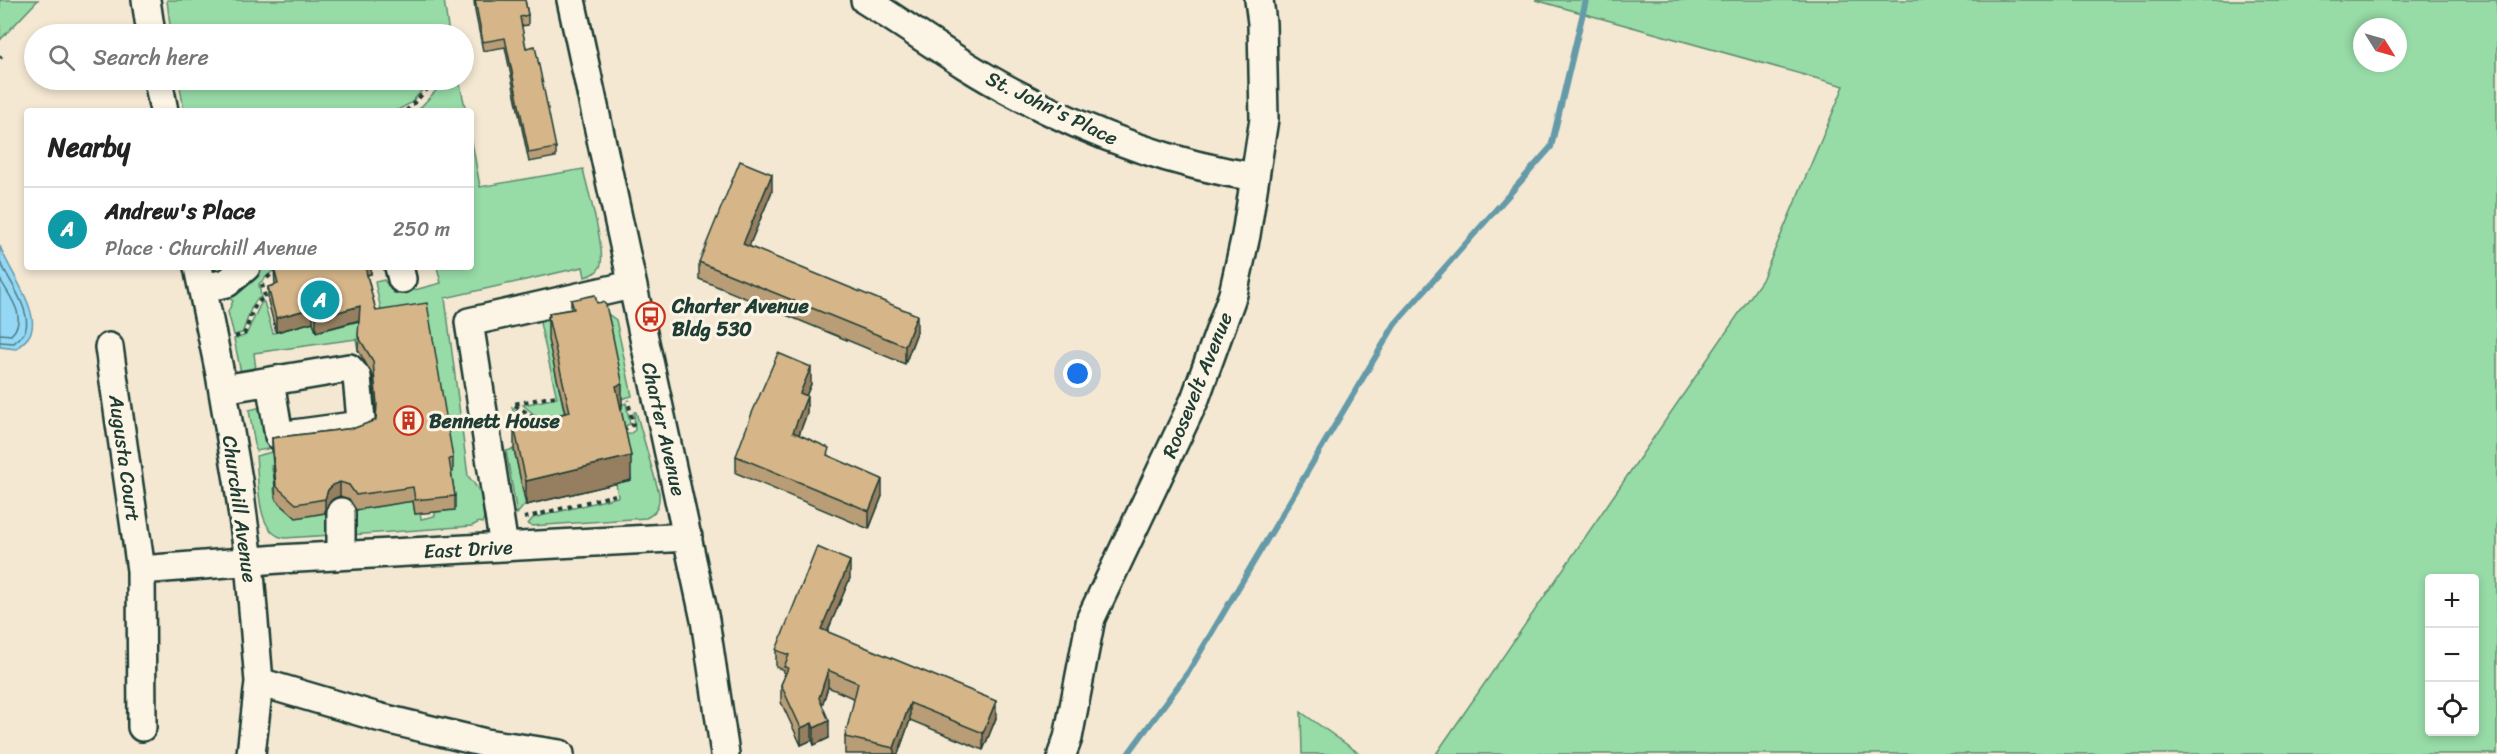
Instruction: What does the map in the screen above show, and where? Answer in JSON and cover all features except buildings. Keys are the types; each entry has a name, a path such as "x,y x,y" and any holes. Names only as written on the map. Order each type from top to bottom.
{"street":[{"path":"146,0 150,24"},
{"name":"Charter Avenue","path":"571,0 705,620 724,754"},
{"name":"St. John's Place","path":"865,0 1014,93 1064,118 1134,147 1213,171 1255,177"},
{"name":"Roosevelt Avenue","path":"1062,754 1068,738 1091,618 1195,399 1233,294 1264,119 1262,23 1259,0"},
{"path":"160,90 163,108"},
{"path":"201,278 227,283 258,271"},
{"name":"Churchill Avenue","path":"201,278 223,389 249,561 259,682 250,754"},
{"path":"504,547 469,322 631,285"},
{"name":"Augusta Court","path":"109,347 141,570 142,728"},
{"path":"223,389 270,381"},
{"path":"340,512 341,555"},
{"name":"East Drive","path":"249,561 688,537"},
{"path":"141,570 249,561"},
{"path":"259,682 378,717 486,743 560,754"}],"path":[{"path":"409,108 426,90"},
{"path":"258,271 273,287"},
{"path":"230,338 244,334 258,301 265,300 258,271"},
{"path":"543,428 532,416 513,404 556,396"},
{"path":"622,401 639,397"},
{"path":"620,430 633,425 628,399"},
{"path":"518,522 528,515 615,495"}],"green space":[{"path":"0,0 38,0 0,40"},
{"path":"167,0 444,0 448,24 170,24"},
{"path":"1535,0 2497,0 2497,754 1436,754 1762,280 1844,86"},
{"path":"181,90 422,90 411,103 402,108 184,108"},
{"path":"437,90 461,90 465,108 420,108"},
{"path":"474,153 480,187 583,169 601,248 600,267 596,272 585,277 583,267 445,298 468,476 480,492 484,504 482,523 479,522 472,526 351,535 349,511 413,501 415,514 420,513 421,519 435,516 435,512 455,509 449,473 452,472 358,350 356,339 254,353 256,370 241,373 234,339 246,335 261,303 264,302 273,333 313,322 317,332 349,318 381,310 375,282 384,280 394,293 403,293 441,283 438,270 474,270"},
{"path":"256,270 274,270 259,284 261,297 254,303 242,333 234,335 228,312 233,301 227,297"},
{"path":"604,311 616,320 632,396 621,399"},
{"path":"549,313 555,368 565,416 543,422 523,405 557,398 540,323"},
{"path":"626,403 630,424 620,428 618,417 621,405"},
{"path":"262,407 268,449 256,451 249,410"},
{"path":"512,407 535,423 519,440"},
{"path":"634,412 636,412 659,493 658,505 653,514 646,518 532,526 528,524 533,518 618,497 616,483 629,480 621,434 635,430"},
{"path":"514,449 526,503 517,514 506,451"},
{"path":"272,452 274,465 271,466 277,488 274,489 275,497 312,512 333,509 332,535 285,538 275,535 268,527 260,505 256,456"},
{"path":"1301,712 1360,754 1302,754"}],"water":[{"path":"0,246 23,291 32,316 29,336 16,349 0,347"}],"waterway":[{"path":"1128,754 1189,671 1395,324 1551,147 1586,0"}],"place":[{"name":"Andrew's Place","path":"320,300"},
{"name":"Charter Avenue Bldg 530","path":"651,317"},
{"name":"Bennett House","path":"408,421"}]}
